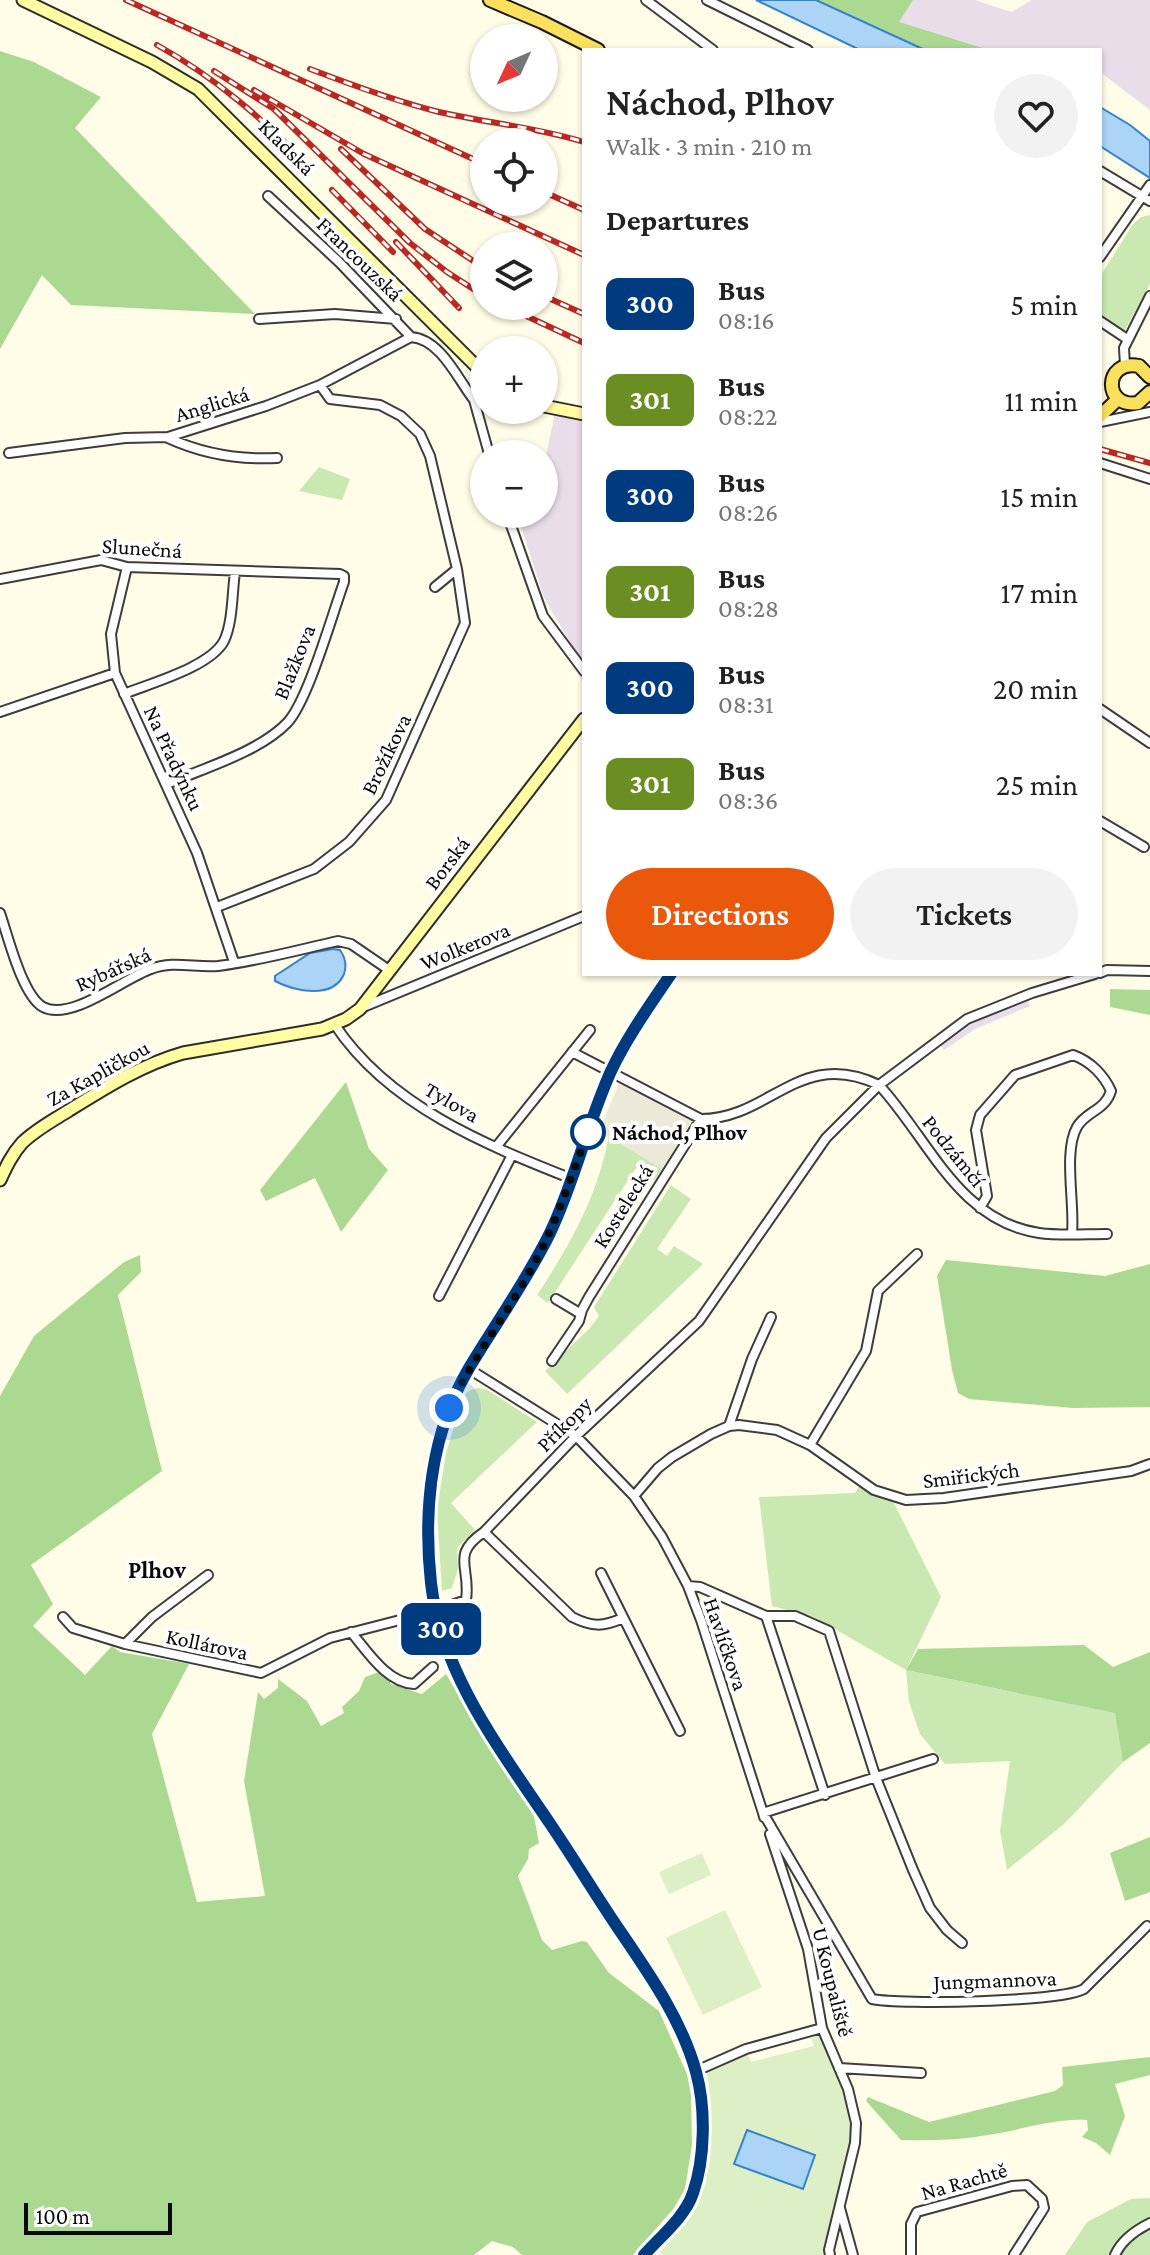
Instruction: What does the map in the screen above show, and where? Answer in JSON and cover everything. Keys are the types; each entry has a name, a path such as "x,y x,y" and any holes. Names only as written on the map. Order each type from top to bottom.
{"main road":[{"path":"490,0 594,48"},
{"path":"1150,377 1139,366 1125,365 1106,383 1118,399 1131,404 1138,403 1150,393"},
{"path":"1102,417 1118,399"},
{"path":"644,2255 681,2214 693,2192 699,2167 701,2132 696,2071 648,1973 508,1762 472,1701 449,1654 435,1611 429,1549 432,1475 444,1424 469,1369 533,1266 572,1179 611,1070 670,976"}],"street":[{"name":"Kladská","path":"23,0 164,68 198,89 470,360"},
{"path":"646,0 710,48"},
{"path":"707,0 804,48"},
{"path":"1102,172 1146,199"},
{"path":"1102,254 1125,218 1146,199 1150,186"},
{"name":"Francouzská","path":"268,196 396,320"},
{"path":"1125,365 1127,339 1150,296"},
{"name":"Francouzská","path":"259,319 335,314 396,320"},
{"path":"396,320 411,337 422,339 456,368 470,393"},
{"path":"1102,322 1127,339"},
{"name":"Anglická","path":"9,453 125,438 168,437 320,385 411,337"},
{"name":"Brožíkova","path":"217,907 314,869 349,842 386,800 465,623 457,569 430,456 420,434 393,410 380,405 330,399 320,385"},
{"path":"558,409 582,414"},
{"path":"1102,419 1150,412"},
{"path":"168,437 203,451 248,460 277,458"},
{"path":"1102,464 1150,479"},
{"path":"512,528 543,616 582,668"},
{"name":"Slunečná","path":"0,579 101,560 127,567 344,576"},
{"name":"Na Přadýnku","path":"127,567 111,634 115,673 197,853 234,962"},
{"path":"435,587 457,569"},
{"path":"124,694 192,666 218,649 227,632 235,572"},
{"name":"Blažkova","path":"167,784 256,746 288,722 300,701 344,576"},
{"path":"0,712 115,673"},
{"path":"1102,710 1150,743"},
{"name":"Borská","path":"335,1025 360,1009 582,722"},
{"path":"1102,822 1144,847"},
{"name":"Rybářská","path":"0,913 29,993 44,1008 70,1008 101,995 129,977 166,964 216,966 267,958 338,941 351,944 389,970"},
{"name":"Wolkerova","path":"360,1009 582,917"},
{"path":"1102,972 1150,971"},
{"path":"572,1052 701,1119 716,1119 734,1114 791,1084 816,1076 850,1075 879,1085 967,1019 1032,993 1088,976"},
{"name":"Tylova","path":"335,1025 355,1050 405,1096 447,1123 512,1155 572,1179"},
{"name":"Za Kapličkou","path":"0,1180 16,1151 42,1127 126,1076 161,1059 335,1025"},
{"path":"496,1147 590,1030"},
{"path":"980,1208 987,1196 976,1130 980,1115 1024,1070 1073,1055 1083,1058 1098,1072 1111,1091 1104,1106 1085,1118 1075,1129 1070,1169 1074,1215 1072,1233"},
{"name":"Příkopy","path":"435,1611 466,1600 468,1589 463,1554 466,1546 484,1532 576,1436 699,1321 826,1138 879,1085"},
{"name":"Podzámčí","path":"879,1085 954,1184 999,1222 1042,1234 1107,1234"},
{"name":"Kostelecká","path":"552,1361 701,1119"},
{"path":"439,1296 512,1155"},
{"path":"810,1445 866,1351 878,1291 885,1281 917,1254"},
{"path":"556,1299 581,1314"},
{"path":"634,1496 658,1468 729,1426 752,1359 771,1317"},
{"name":"Havlíčkova","path":"469,1369 576,1436 634,1496 662,1537 688,1586 763,1813 867,1994"},
{"name":"Smiřických","path":"729,1426 777,1430 810,1445 874,1490 906,1500 944,1498 1131,1471 1150,1464"},
{"path":"484,1532 572,1617 587,1625 599,1626 623,1618"},
{"path":"601,1573 680,1731"},
{"path":"125,1644 132,1634 208,1575"},
{"path":"688,1586 700,1587 766,1616 795,1616 829,1631 876,1778 930,1908 962,1943"},
{"name":"Kollárova","path":"63,1617 73,1628 125,1644 261,1673 330,1638 435,1611"},
{"path":"766,1616 825,1795"},
{"path":"351,1632 374,1660 406,1684 414,1684 433,1667"},
{"path":"763,1813 933,1759"},
{"name":"U Koupaliště","path":"763,1813 808,1949 822,2028 848,2089 856,2123 855,2143 830,2255"},
{"name":"Jungmannova","path":"867,1994 878,2000 910,2001 1006,2000 1072,1995 1084,1989 1147,1926"},
{"path":"696,2071 746,2049 822,2028"},
{"path":"839,2068 921,2073"},
{"name":"Na Rachtě","path":"911,2255 911,2224 917,2212 1012,2186 1027,2185 1042,2199 1044,2208 1014,2255"},
{"path":"840,2207 853,2255"},
{"path":"1115,2255 1116,2250 1136,2230 1150,2223"}],"shaded area":[{"path":"913,0 975,0 1011,12 1032,0 1150,0 1150,110 1102,74 1102,48 921,48 890,34"},
{"path":"558,414 582,420 582,682 568,639 544,598 522,528 558,528 558,440 549,440 553,424 558,424"},
{"path":"1026,997 1030,1006 975,1029 944,1050 937,1041 971,1017"},
{"path":"620,1081 692,1120 662,1169 599,1131"}],"green space":[{"path":"816,0 913,0 899,22 983,48 921,48"},
{"path":"0,51 34,62 101,97 75,128 255,314 71,305 42,275 0,349"},
{"path":"1150,215 1150,284 1124,332 1102,316 1102,274 1133,224 1141,217"},
{"path":"319,467 350,479 342,500 299,491"},
{"path":"1110,989 1150,990 1150,1015 1110,1007"},
{"path":"346,1082 369,1149 388,1170 341,1232 315,1178 266,1201 260,1190"},
{"path":"692,1120 655,1180 636,1168 548,1303 537,1295 563,1254 594,1190 611,1121"},
{"path":"671,1185 691,1199 657,1249 667,1256 674,1246 703,1264 567,1394 545,1371 599,1316 594,1307"},
{"path":"140,1255 141,1272 118,1295 162,1471 31,1565 53,1604 33,1626 85,1675 112,1646 120,1652 189,1664 152,1734 197,1902 265,1896 244,1781 258,1692 264,1699 278,1688 278,1679 307,1701 321,1726 344,1713 342,1707 359,1691 365,1677 382,1671 391,1684 422,1694 446,1674 534,1816 539,1843 529,1849 528,1859 518,1876 542,1940 552,1950 587,1942 609,1973 659,2011 687,2074 691,2095 692,2145 685,2189 674,2208 633,2255 522,2255 513,2247 492,2241 474,2255 0,2255 0,1396 34,1336 124,1262"},
{"path":"946,1260 1105,1276 1150,1264 1150,1407 1073,1408 969,1399 958,1393 937,1276"},
{"path":"486,1389 537,1422 451,1503 475,1530 457,1548 458,1569 452,1588 442,1591 437,1510 446,1453 461,1403 467,1392"},
{"path":"859,1486 893,1501 941,1597 906,1670 814,1617 772,1606 759,1497 855,1493"},
{"path":"1084,1645 1113,1667 1150,1652 1150,1743 1123,1762 1115,1713 906,1670 918,1649"},
{"path":"906,1670 1116,1713 1123,1762 1064,1824 1007,1870 1000,1831 1010,1761 945,1764 920,1734 909,1702"},
{"path":"1150,1837 1150,1892 1125,1901 1110,1853"},
{"path":"702,1853 711,1875 669,1894 659,1872"},
{"path":"725,1910 762,1987 703,2015 666,1938"},
{"path":"819,2035 844,2089 852,2123 850,2153 824,2245 825,2255 663,2255 659,2251 696,2208 707,2177 711,2123 707,2072 748,2054 751,2062 814,2046 811,2038"},
{"path":"1150,2057 1150,2075 1115,2084 1125,2116 1110,2155 1096,2143 1082,2137 1088,2130 1087,2120 1050,2123 966,2138 901,2140 866,2101 868,2097 929,2122 1055,2091 1063,2085 1062,2067"},
{"path":"1150,2198 1150,2255 1065,2255 1087,2222 1131,2199"}],"water":[{"path":"756,0 816,0 921,48 856,48"},
{"path":"1102,108 1150,141 1150,178 1102,147"},
{"path":"340,950 345,967 339,982 331,987 302,990 275,981 275,976 310,953"},
{"path":"747,2130 815,2155 803,2189 734,2164"}],"railway":[{"path":"126,0 470,158"},
{"path":"157,45 238,100 310,167"},
{"path":"310,69 423,108 582,142"},
{"path":"214,71 274,109 410,243 470,287"},
{"path":"254,90 364,154 582,254"},
{"path":"341,149 425,229 470,259"},
{"path":"332,190 393,252"},
{"path":"558,198 582,209"},
{"path":"396,242 459,308"},
{"path":"558,302 582,313"},
{"path":"535,320 582,342"},
{"path":"1102,450 1150,463"}],"bus line":[{"name":"300","path":"644,2255 681,2214 693,2192 699,2167 701,2119 696,2071 648,1973 508,1762 449,1654 435,1611 429,1549 429,1505 432,1475 449,1408 469,1369 533,1266 564,1200 611,1070 670,976"}],"place":[{"name":"Náchod, Plhov","path":"588,1132"}],"district":[{"name":"Plhov","path":"157,1569"}],"route":[{"path":"449,1408 469,1369 533,1266 572,1179 588,1132"}]}
